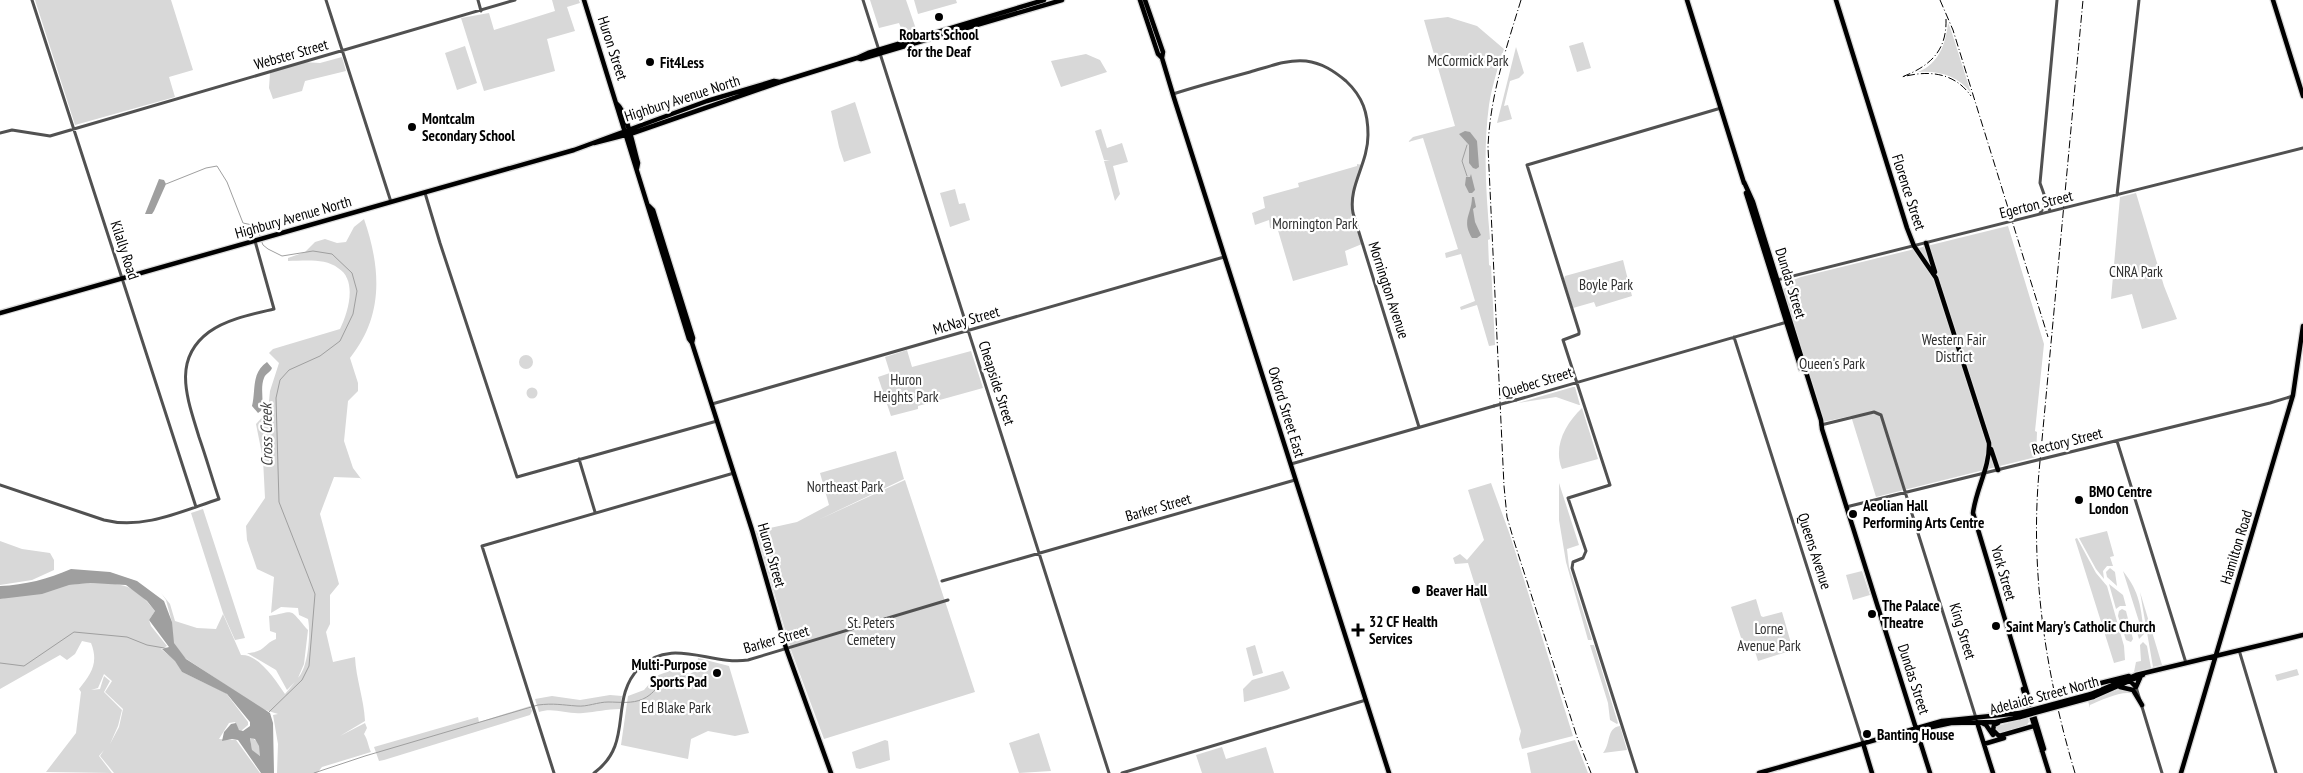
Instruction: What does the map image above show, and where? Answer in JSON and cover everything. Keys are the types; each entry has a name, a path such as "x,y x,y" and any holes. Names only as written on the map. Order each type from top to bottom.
{"main road":[{"name":"Huron Street","path":"584,0 620,106 649,206 649,212 734,473 786,648 831,773"},
{"name":"Highbury Avenue North","path":"0,314 592,143 707,101 774,81 780,82 858,58 861,59 1044,0"},
{"name":"Highbury Avenue North","path":"880,52 1062,0"},
{"name":"Oxford Street East","path":"1140,0 1158,54 1162,58"},
{"name":"Oxford Street East","path":"1145,0 1162,52 1172,94 1389,773"},
{"name":"Dundas Street","path":"1687,0 1760,227 1788,322 1930,773"},
{"name":"Florence Street","path":"1836,0 1906,228 1914,246 1936,278 1989,443 1988,462 1983,473"},
{"path":"2273,0 2303,96"},
{"name":"Dundas Street","path":"1744,182 1754,220 1776,280"},
{"path":"1754,220 1760,227"},
{"path":"1926,243 1936,278"},
{"name":"Hamilton Road","path":"2181,773 2293,395 2303,326"},
{"path":"1989,443 1998,470"},
{"name":"York Street","path":"1983,473 1973,513 2049,773"},
{"name":"Adelaide Street North","path":"2092,695 2140,675 2303,635"},
{"path":"2128,680 2136,686 2140,675"},
{"path":"2081,688 2140,675"},
{"name":"York Street","path":"2022,680 2031,719 2035,727"},
{"name":"Adelaide Street North","path":"1759,773 1917,729 1922,730 1951,723 2007,720 2118,687 2128,680"},
{"path":"2118,687 2126,687 2133,690 2142,705"},
{"name":"Adelaide Street North","path":"1978,721 2020,715"},
{"path":"2025,728 2031,719"},
{"path":"2007,720 1994,725 1993,730 1997,735 2035,727"},
{"path":"1978,721 1986,725 1994,736 2001,739"},
{"name":"King Street","path":"1978,721 1993,773"},
{"path":"1984,744 2035,727"},
{"name":"Queens Avenue","path":"1863,744 1872,773"}],"street":[{"name":"Kilally Road","path":"32,0 196,506"},
{"path":"326,0 391,202"},
{"path":"478,0 481,11"},
{"name":"Webster Street","path":"0,133 12,130 50,136 515,0"},
{"name":"Cheapside Street","path":"863,0 1110,773"},
{"path":"2050,211 2040,183 2057,0"},
{"path":"2117,195 2139,0"},
{"name":"Mornington Avenue","path":"1172,94 1282,63 1304,61 1334,71 1359,97 1367,114 1368,145 1362,169 1354,189 1353,213 1419,427"},
{"path":"1637,773 1572,568 1573,562 1584,558 1586,552 1568,498 1610,485 1563,340 1579,334 1526,165 1721,108"},
{"name":"Egerton Street","path":"1776,280 2303,148"},
{"path":"425,192 517,477 717,420"},
{"path":"2038,214 2044,207 2045,196"},
{"path":"0,485 114,522 135,524 147,522 218,499 185,391 186,368 193,351 208,332 219,326 274,309 255,241"},
{"name":"McNay Street","path":"712,404 1225,257"},
{"name":"Quebec Street","path":"1290,465 1576,381 1788,322"},
{"name":"Queens Avenue","path":"1734,337 1863,744"},
{"name":"Rectory Street","path":"1846,507 2271,403 2293,395"},
{"name":"King Street","path":"1820,423 1879,412 1978,721"},
{"path":"2117,441 2186,664"},
{"path":"579,459 595,512"},
{"path":"554,773 482,546 734,473"},
{"name":"Barker Street","path":"942,581 1295,480"},
{"name":"Barker Street","path":"594,773 605,763 615,747 620,730 622,702 626,689 635,674 649,660 660,655 682,651 736,662 948,600"},
{"path":"2239,650 2276,773"},
{"path":"2136,686 2162,773"},
{"path":"1122,773 1366,700"}],"green space":[{"path":"35,0 171,0 193,70 169,77 175,97 75,125"},
{"path":"552,0 579,0 580,3 567,7 575,31 547,39 555,71 484,91 461,18 489,13 494,30 555,11"},
{"path":"870,0 906,0 917,32 905,38 899,23 879,28"},
{"path":"914,0 956,0 957,3 918,14"},
{"name":"McCormick Park","path":"1448,17 1477,26 1504,49 1490,98 1486,138 1486,188 1490,239 1488,240 1489,265 1491,266 1495,345 1489,346 1477,305 1461,310 1460,307 1475,301 1461,254 1446,258 1445,253 1458,249 1423,138 1408,142 1413,137 1455,126 1424,20"},
{"path":"1948,23 1971,93 1960,82 1948,75 1918,72 1931,64 1940,52"},
{"path":"1583,42 1591,68 1577,72 1569,46"},
{"path":"465,46 477,83 457,90 445,53"},
{"path":"1516,47 1524,73 1519,78 1510,81 1504,106 1508,105 1512,119 1497,123"},
{"path":"1086,54 1100,60 1107,72 1061,87 1051,61"},
{"path":"342,57 346,71 305,81 302,91 273,99 269,88 270,73 303,62 320,63"},
{"path":"855,102 871,153 844,162 831,111"},
{"path":"1101,129 1107,148 1122,143 1128,162 1113,166 1120,194 1115,201 1104,161 1110,161 1104,160 1095,131"},
{"name":"Mornington Park","path":"1357,164 1362,165 1354,187 1352,204 1362,244 1345,251 1348,265 1293,281 1277,227 1270,228 1269,220 1255,225 1252,213 1265,208 1263,197 1299,187 1298,183 1357,166"},
{"path":"955,189 959,204 965,203 970,220 950,227 940,193"},
{"name":"CNRA Park","path":"2136,193 2164,286 2177,319 2142,329 2132,294 2111,299 2120,197"},
{"path":"364,219 374,255 376,291 369,325 361,342 350,358 358,383 358,391 348,401 344,441 353,468 362,480 360,478 334,477 320,514 339,584 330,595 330,624 326,632 333,662 355,657 365,721 340,736 365,723 367,728 364,734 371,752 322,767 317,773 277,773 278,744 273,715 278,714 262,709 185,658 172,642 172,622 166,600 161,593 170,604 175,621 197,628 216,629 223,614 241,655 248,656 260,663 285,694 295,682 287,690 276,670 247,653 258,651 276,639 276,633 270,631 269,616 291,612 308,630 304,664 298,678 301,673 304,667 308,650 309,633 308,619 299,615 298,608 281,607 271,613 274,577 257,569 247,540 246,526 265,498 263,459 256,424 268,411 270,391 279,363 269,353 273,349 340,329 348,306 350,288 348,280 338,268 321,261 288,261 288,258 305,252 315,242 325,239 337,243 346,242 354,227"},
{"name":"Western Fair District","path":"2008,226 2044,344 2035,431 2037,432 2036,457 1876,497 1851,416 1823,422 1782,290 1787,287 1788,282 1801,277"},
{"name":"Boyle Park","path":"1623,260 1632,296 1596,307 1594,302 1573,308 1564,279 1565,276"},
{"name":"Huron Heights Park","path":"907,350 912,367 971,351 983,388 918,406 918,409 891,416 878,377 890,373 885,357"},
{"path":"526,355 531,357 533,362 531,367 526,369 521,367 519,362 521,357"},
{"path":"532,387 538,393 532,399 526,393"},
{"path":"1575,387 1580,405 1556,397 1518,403"},
{"path":"1582,408 1598,459 1562,469 1559,452 1562,436 1570,421"},
{"name":"St. Peters Cemetery","path":"896,451 904,479 818,520 905,480 975,692 824,739 791,650 756,531 797,522 829,505 820,473"},
{"path":"1491,483 1510,535 1573,736 1522,749 1519,739 1521,731 1468,563 1455,564 1453,558 1460,554 1467,560 1484,540 1468,490"},
{"path":"1559,483 1579,545 1567,549 1569,567 1592,640 1588,640 1566,562 1559,520"},
{"path":"203,509 245,638 235,640 223,613 191,513"},
{"path":"2107,531 2114,556 2110,557 2113,566 2107,566 2103,571 2104,579 2096,569 2079,538"},
{"path":"2077,538 2096,573 2107,586 2124,646 2125,660 2114,663 2075,539"},
{"path":"0,541 22,549 50,553 54,560 54,570 32,580 0,585"},
{"path":"2110,568 2115,572 2117,586 2107,577 2106,572"},
{"path":"1862,571 1870,595 1853,600 1846,575"},
{"path":"2123,571 2133,586 2139,601 2144,634 2139,639 2137,632 2142,631"},
{"path":"89,583 119,585 126,586 140,595 155,611 149,620 151,626 167,646 161,649 176,661 182,672 226,693 248,722 248,725 241,731 235,722 229,723 219,739 236,740 260,773 114,773 100,756 104,750 99,756 112,773 46,772 76,733 81,692 79,689 92,668 94,662 93,650 91,643 82,641 75,654 67,660 60,655 0,689 0,599 67,585","holes":["104,674 112,681 105,692 123,709 119,727 110,744 118,726 122,710 104,692 110,681 104,676 100,689 91,690 98,688"]},
{"path":"2109,584 2123,595 2126,606 2120,606 2116,609"},
{"path":"2140,592 2162,665 2153,667"},
{"name":"Lorne Avenue Park","path":"1756,599 1761,616 1763,617 1782,612 1793,650 1758,661 1754,648 1745,650 1731,607"},
{"path":"2122,609 2126,611 2133,639 2131,642 2126,640 2118,616 2119,611"},
{"path":"2143,642 2147,646 2151,668 2134,672 2136,662 2141,661 2140,645"},
{"path":"1255,645 1263,673 1253,676 1246,648"},
{"path":"1590,645 1594,645 1617,724 1610,720 1608,703"},
{"name":"Ed Blake Park","path":"698,658 729,666 749,733 735,736 708,731 691,739 688,759 621,745 628,696 644,690 656,676 672,670 690,674 696,670"},
{"path":"2297,669 2299,675 2277,681 2275,675"},
{"path":"1283,671 1290,688 1244,702 1243,689 1252,680"},
{"path":"2123,688 2134,694 2124,693 2112,696 2090,705 2090,708 2088,701"},
{"path":"610,695 622,696 620,709 588,713 550,710 539,712 535,699 552,696 580,700"},
{"path":"2025,705 2027,709 1981,714"},
{"path":"530,706 532,711 530,715 384,760 379,761 374,747 478,717 479,722"},
{"path":"2028,718 2029,722 2025,727 2001,734 1995,729 1997,726"},
{"path":"1620,726 1627,750 1603,753 1611,733 1616,727"},
{"path":"1039,733 1051,771 1019,773 1009,743"},
{"path":"250,737 258,744 260,756 252,751"},
{"path":"885,740 888,741 890,760 860,769 856,768 852,752"},
{"path":"1575,740 1588,773 1531,773 1527,753"},
{"path":"1222,747 1226,759 1266,747 1274,773 1202,773 1196,755"}],"shaded area":[{"path":"1465,131 1470,132 1477,141 1479,167 1476,169 1469,163 1469,145 1459,134"},
{"path":"1471,174 1475,190 1469,193 1465,185 1466,177 1470,177"},
{"path":"159,179 164,180 166,184 152,214 145,214"},
{"path":"1472,197 1474,197 1476,207 1473,209 1475,222 1481,235 1477,238 1472,238 1467,226"},
{"path":"267,362 272,368 264,378 262,410 258,413 252,406 255,382 258,371"},
{"path":"71,569 110,572 137,581 164,601 172,622 174,643 186,659 270,713 273,723 274,773 261,773 238,740 222,741 224,732 231,724 236,723 239,730 243,731 250,726 250,722 227,694 182,672 175,661 162,649 169,647 149,620 155,611 147,601 126,585 90,583 69,585 42,594 0,599 0,586 27,583","holes":["250,738 255,739 259,746 260,756 252,750"]}],"waterway":[{"path":"1467,145 1462,161 1467,176"},
{"name":"Cross Creek","path":"166,184 206,168 217,166 227,182 243,223 257,226 260,236"},
{"name":"Cross Creek","path":"261,240 268,249 282,256 313,251 332,254 352,273 357,291 353,314 340,341 320,356 289,370 280,380 276,398 279,502 315,594 309,666 302,680 269,712"},
{"path":"0,663 24,666 74,632 127,637 147,645 170,649"},
{"path":"314,773 538,705 581,706 604,702 639,701 653,692 664,681 676,677 686,677"}],"railway":[{"path":"1521,0 1495,91 1488,147 1504,486 1507,517 1514,541 1577,737 1591,773"},
{"path":"1940,0 1953,30 2048,337"},
{"path":"2075,773 2048,662 2039,586 2037,510 2083,0"},
{"path":"1946,19 1946,30 1940,49 1935,56 1921,68 1902,77 1921,74 1940,75 1957,82 1971,96"}],"place":[{"name":"Robarts School for the Deaf","path":"939,17"},
{"name":"Fit4Less","path":"650,62"},
{"name":"Montcalm Secondary School","path":"412,127"},
{"name":"BMO Centre London","path":"2079,500"},
{"name":"Aeolian Hall Performing Arts Centre","path":"1853,514"},
{"name":"Beaver Hall","path":"1416,590"},
{"name":"The Palace Theatre","path":"1872,614"},
{"name":"Saint Mary's Catholic Church","path":"1996,626"},
{"name":"32 CF Health Services","path":"1358,630"},
{"name":"Multi-Purpose Sports Pad","path":"717,673"},
{"name":"Banting House","path":"1867,734"}],"park label":[{"name":"Queen's Park","path":"1832,363"},
{"name":"Northeast Park","path":"845,486"}]}
